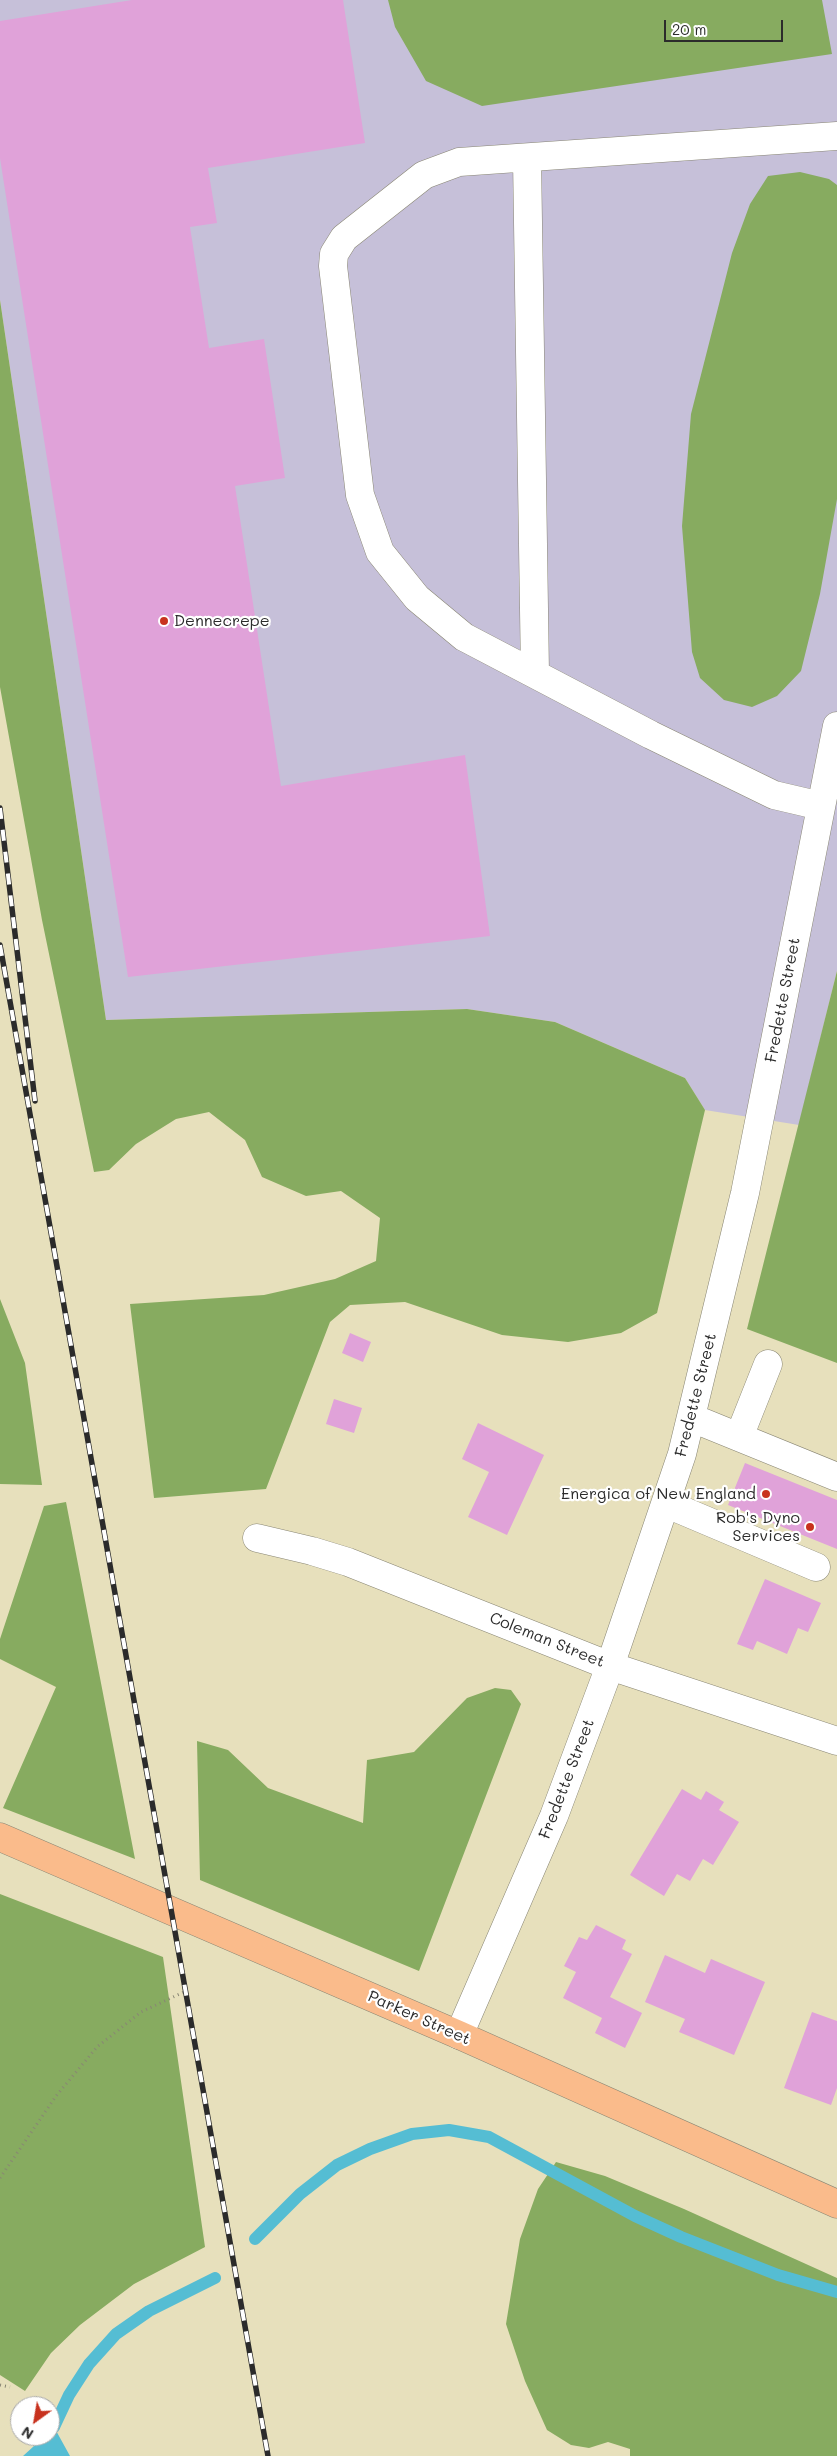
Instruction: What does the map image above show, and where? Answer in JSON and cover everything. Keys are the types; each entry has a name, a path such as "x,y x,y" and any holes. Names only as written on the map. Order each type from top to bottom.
{"main road":[{"name":"Parker Street","path":"0,1837 459,2035 837,2204"}],"street":[{"path":"821,806 774,795 732,776 464,637 435,615 417,598 380,552 360,495 333,266 334,254 344,238 424,176 459,162 837,136"},
{"path":"527,158 534,674"},
{"name":"Fredette Street","path":"459,2035 554,1816 610,1666 667,1504 692,1418 745,1192 837,726"},
{"path":"739,1437 768,1364"},
{"path":"692,1418 837,1477"},
{"path":"667,1504 816,1567"},
{"name":"Coleman Street","path":"257,1538 348,1562 610,1666 837,1741"}],"path":[{"path":"0,2178 56,2096 96,2047 141,2012 186,1991"},
{"path":"0,2385 10,2387"}],"shaded area":[{"path":"0,0 837,0 837,971 799,1125 705,1110 685,1078 555,1022 467,1009 106,1020 0,300"}],"green space":[{"path":"388,0 822,0 832,54 482,106 426,81 395,27"},
{"path":"800,172 829,179 837,185 837,499 820,594 801,671 777,696 752,707 724,700 700,678 692,652 682,526 691,414 732,253 750,204 768,176"},
{"path":"0,300 106,1020 467,1009 555,1022 685,1078 705,1110 657,1313 621,1333 568,1342 502,1335 405,1302 350,1305 330,1322 266,1489 154,1498 130,1304 264,1295 335,1279 376,1261 380,1218 341,1191 306,1196 262,1177 245,1140 209,1112 176,1119 136,1144 109,1170 94,1172 42,920 0,687"},
{"path":"837,971 837,1363 747,1329"},
{"path":"0,1299 25,1363 42,1485 0,1484"},
{"path":"66,1502 135,1859 3,1808 56,1687 0,1659 0,1639 44,1506"},
{"path":"495,1688 511,1690 521,1704 419,1971 200,1880 197,1741 228,1750 268,1788 363,1823 367,1760 414,1752 467,1698"},
{"path":"0,1894 163,1957 205,2247 134,2284 80,2325 51,2353 25,2391 0,2375"},
{"path":"556,2162 605,2176 684,2209 837,2278 837,2456 630,2456 630,2449 608,2442 589,2448 571,2445 547,2430 525,2381 506,2324 520,2239 538,2189"}],"water":[{"path":"60,2438 70,2456 23,2456 34,2446 60,2446"}],"building":[{"name":"Dennecrepe","path":"132,0 343,0 365,143 208,168 217,223 190,227 209,348 264,339 285,478 235,486 281,786 465,755 490,936 128,977 0,158 0,21"},
{"path":"350,1333 371,1342 363,1362 342,1353"},
{"path":"334,1399 362,1408 354,1433 326,1424"},
{"path":"478,1423 544,1455 507,1535 468,1517 489,1472 462,1459"},
{"name":"Rob's Dyno Services","path":"745,1463 837,1500 837,1549 728,1505"},
{"path":"765,1579 821,1603 808,1632 798,1628 787,1654 757,1641 753,1650 737,1644"},
{"path":"682,1789 701,1800 706,1791 724,1802 719,1810 739,1822 713,1865 703,1859 690,1881 677,1874 664,1896 630,1875"},
{"path":"596,1925 626,1940 622,1949 632,1954 610,1997 642,2013 625,2048 595,2033 602,2018 563,1998 576,1972 564,1966 579,1937 587,1940"},
{"path":"665,1955 705,1973 711,1959 765,1982 734,2055 679,2032 685,2019 645,2002"},
{"path":"812,2012 837,2021 837,2088 831,2105 784,2088"}],"waterway":[{"path":"255,2239 300,2194 337,2165 370,2149 412,2134 449,2130 489,2137 635,2216 681,2237 778,2275 837,2292"},
{"path":"60,2414 69,2395 89,2364 116,2334 149,2311 215,2278"}],"railway":[{"path":"0,808 35,1101"},
{"path":"0,945 268,2456"}],"place":[{"name":"Dennecrepe","path":"164,621"},
{"name":"Energica of New England","path":"766,1494"},
{"name":"Rob's Dyno Services","path":"810,1527"}]}
